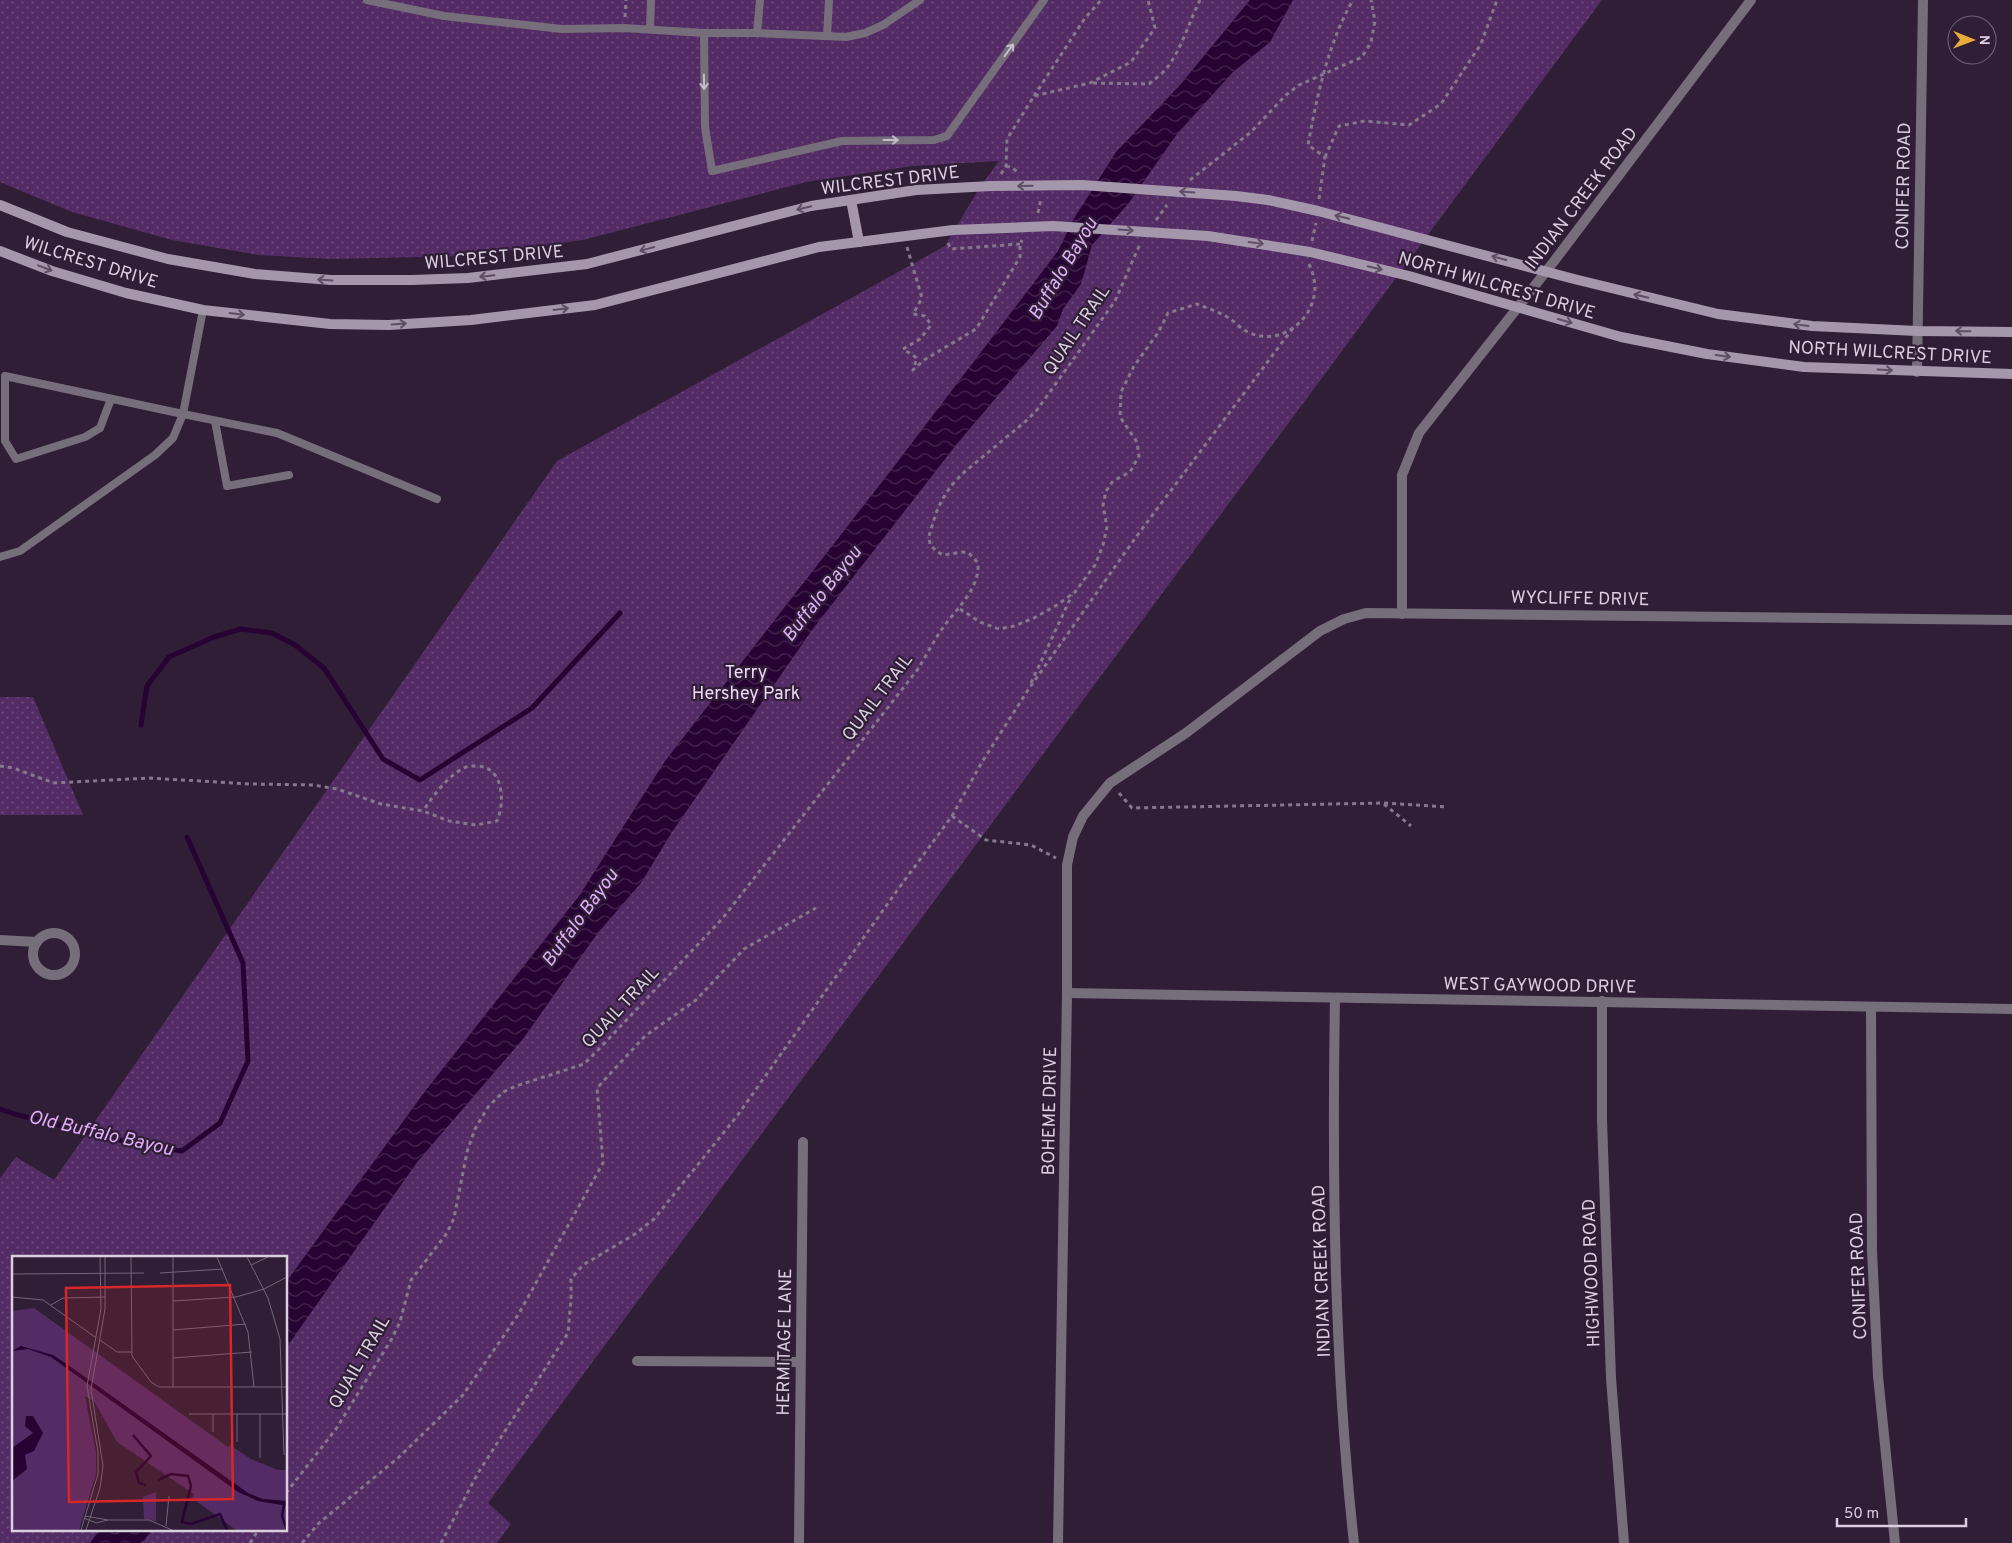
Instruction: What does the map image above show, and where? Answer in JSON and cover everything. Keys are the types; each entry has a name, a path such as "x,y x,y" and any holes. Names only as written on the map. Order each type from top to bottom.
{"main road":[{"name":"NORTH WILCREST DRIVE","path":"991,186 1082,185 1268,200 1318,211 1718,314 1812,326 1917,331 2012,332"},
{"name":"WILCREST DRIVE","path":"0,206 67,232 168,259 274,275 331,280 412,280 468,278 587,264 811,206 916,190 991,186"},
{"path":"851,200 859,242"},
{"name":"NORTH WILCREST DRIVE","path":"973,229 1054,226 1208,236 1310,252 1409,276 1622,337 1707,354 1804,367 2012,374"},
{"name":"WILCREST DRIVE","path":"0,250 52,271 126,293 203,310 330,324 389,325 471,320 595,305 819,247 973,229"}],"street":[{"name":"INDIAN CREEK ROAD","path":"1402,614 1402,475 1419,433 1518,308 1751,0"},
{"name":"CONIFER ROAD","path":"1917,372 1922,0"},
{"name":"WYCLIFFE DRIVE","path":"1186,733 1320,631 1344,619 1366,613 2012,620"},
{"name":"BOHEME DRIVE","path":"1058,1543 1067,993 1067,865 1073,837 1083,816 1110,783 1186,733"},
{"path":"54,932 66,936 76,952 72,966 60,974 46,973 40,969 33,956 37,942 41,937 54,932"},
{"path":"0,940 37,942"},
{"name":"WEST GAYWOOD DRIVE","path":"1067,993 2012,1009"},
{"name":"INDIAN CREEK ROAD","path":"1335,998 1334,1255 1344,1441 1354,1543"},
{"name":"HIGHWOOD ROAD","path":"1602,1001 1602,1120 1611,1378 1624,1543"},
{"name":"CONIFER ROAD","path":"1871,1007 1872,1251 1878,1376 1894,1543"},
{"name":"HERMITAGE LANE","path":"799,1543 802,1142"},
{"path":"637,1361 800,1362"}],"lane":[{"path":"367,0 444,16 562,29 650,29 704,33 846,37 865,33 883,25 920,0"},
{"path":"650,29 651,0"},
{"path":"757,33 760,0"},
{"path":"827,36 829,0"},
{"path":"704,33 705,127 712,171 842,141 934,140 947,136 1044,0"},
{"path":"0,557 20,551 155,455 173,438 183,414 203,310"},
{"path":"111,399 100,428 85,437 16,459 5,441 5,376 276,433 437,499"},
{"path":"215,421 227,486 289,475"}],"path":[{"path":"991,186 1006,166 1007,139 1086,18 1101,0"},
{"path":"1090,83 1131,62 1155,28 1148,0"},
{"path":"1034,96 1090,83 1149,84 1166,69 1184,38 1200,0"},
{"path":"1325,157 1308,145 1313,114 1342,18 1353,0"},
{"path":"1184,186 1251,132 1281,100 1299,85 1362,57 1371,42 1375,21 1371,0"},
{"path":"441,1543 478,1473 568,1333 571,1279 583,1265 635,1234 654,1219 737,1116 952,816 982,762 1028,690 1136,537 1293,328 1307,313 1315,298 1315,278 1308,262 1318,211 1325,157 1339,126 1365,121 1409,125 1441,104 1481,44 1497,0"},
{"path":"1006,166 1013,168 1020,175"},
{"path":"1036,218 1042,199 1038,194"},
{"path":"1152,225 1168,204"},
{"path":"942,232 951,248 1020,244"},
{"path":"905,236 922,298 913,314 925,316 931,325 920,339 903,348 917,358 913,370 924,360 976,328 1020,257 1020,244 1024,238"},
{"name":"QUAIL TRAIL","path":"288,1490 336,1429 391,1340 400,1322 411,1280 447,1232 454,1218 467,1152 475,1129 488,1107 503,1092 516,1086 584,1064 606,1042 722,919 918,669 943,628 960,608 976,580 979,570 978,563 969,553 943,555 930,544 929,536 936,513 950,486 1037,410 1115,301 1136,248 1142,241"},
{"path":"1028,690 1073,593 1095,565 1103,545 1107,527 1103,506 1106,491 1113,481 1130,472 1139,456 1137,442 1120,417 1121,392 1134,366 1158,333 1168,313 1197,304 1228,318 1247,332 1265,338 1280,335 1293,328"},
{"path":"960,608 980,622 999,629 1034,618 1073,593"},
{"path":"0,766 13,768 54,783 149,778 250,784 313,785 337,789 381,804 422,811 449,821 476,825 497,821 501,810 502,798 499,781 494,772 486,766 468,766 454,775 438,790 422,811"},
{"path":"1110,783 1132,808 1384,803 1448,807"},
{"path":"1384,803 1411,826"},
{"path":"952,816 986,840 1031,844 1067,865"},
{"path":"302,1543 319,1523 398,1458 462,1395 518,1315 602,1163 597,1088 646,1036 696,1000 744,949 816,908"},
{"path":"250,1543 258,1530"}],"green space":[{"name":"Terry Hershey Park","path":"0,0 1602,0 488,1503 511,1524 497,1543 0,1543 0,1178 16,1157 54,1180 557,461 945,246 980,187 999,161 913,166 806,182 583,240 465,256 331,259 259,255 172,240 72,212 0,182"},
{"path":"0,697 33,697 83,815 0,815"}],"water":[{"name":"Buffalo Bayou","path":"1250,0 1293,0 1270,42 1233,72 1177,134 1128,204 1092,245 1081,284 1063,309 1057,326 956,445 812,630 672,832 641,883 597,934 523,1039 418,1161 288,1345 288,1279 426,1090 579,896 665,761 892,469 1058,251 1073,220 1116,152 1180,85"},
{"path":"99,1530 152,1530 142,1543 90,1543"}],"waterway":[{"name":"Old Buffalo Bayou","path":"141,725 147,686 169,657 214,637 241,629 272,633 295,645 324,668 383,759 420,780 532,708 620,613"},
{"name":"Old Buffalo Bayou","path":"0,1109 132,1143 182,1151 220,1123 248,1061 243,963 187,837"}]}
